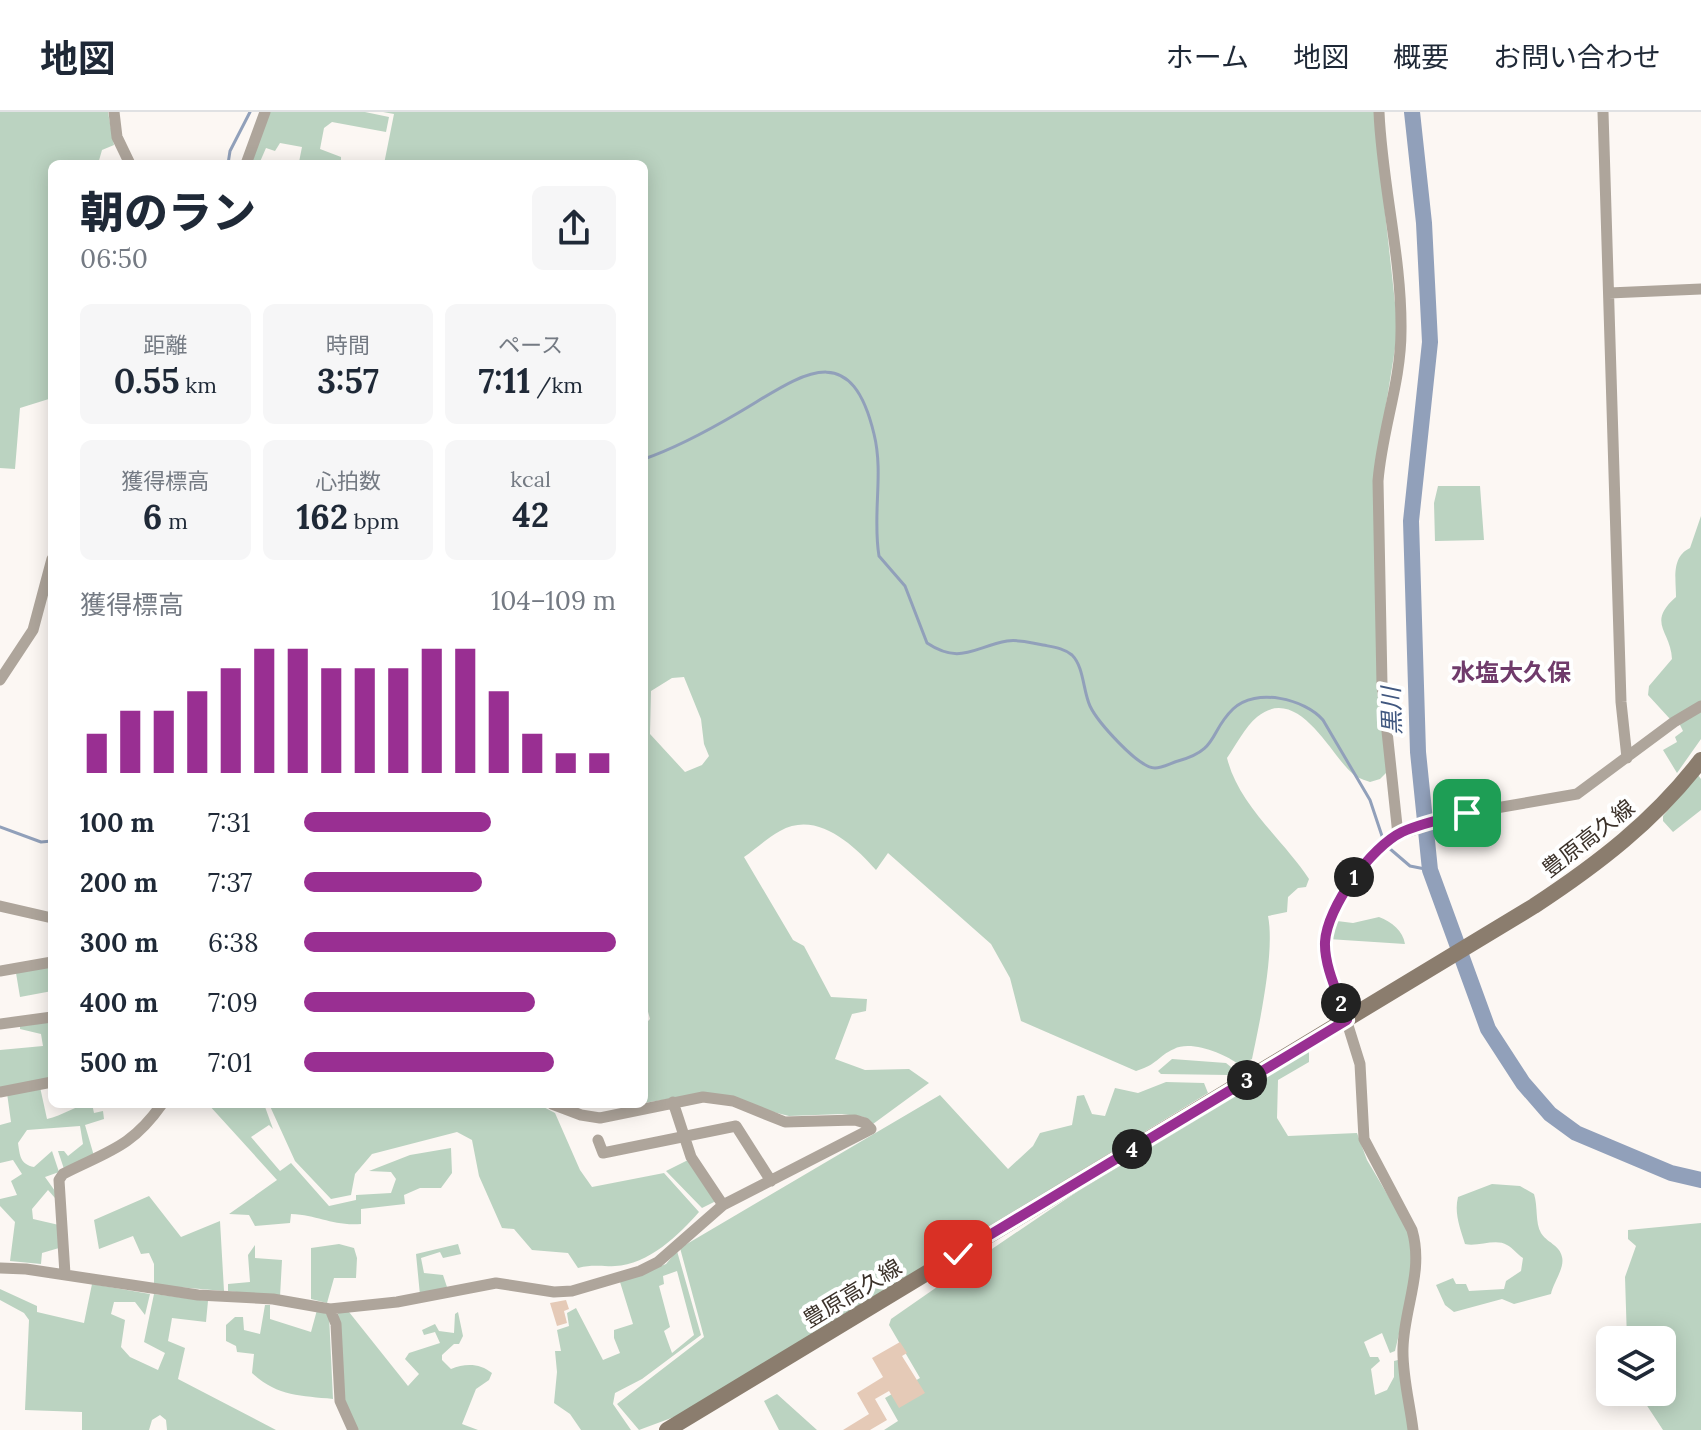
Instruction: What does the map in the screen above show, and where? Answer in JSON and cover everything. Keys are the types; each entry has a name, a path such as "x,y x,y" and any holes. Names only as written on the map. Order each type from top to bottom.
{"main road":[{"name":"豊原高久線","path":"667,1430 1566,885 1624,843 1668,801 1701,760"}],"street":[{"path":"247,160 265,112"},
{"path":"1379,112 1401,308 1397,375 1380,450 1378,481 1382,548 1382,684 1398,834"},
{"path":"1603,112 1621,702 1627,758"},
{"path":"117,115 117,137 128,160"},
{"path":"1609,293 1701,289"},
{"path":"0,680 33,630 48,574"},
{"path":"1413,1430 1403,1346 1416,1274 1416,1245 1412,1230 1364,1139 1363,1081 1326,955 1325,940 1353,878 1398,834 1450,817 1577,794 1674,722 1701,706"},
{"path":"0,906 48,917"},
{"path":"0,971 48,963"},
{"path":"0,1024 48,1018"},
{"path":"0,1092 48,1083"},
{"path":"0,1268 65,1274 198,1295 273,1299 330,1309 397,1302 496,1283 554,1292 582,1289 640,1271 658,1262 723,1205 871,1129 855,1120 785,1122 723,1099 703,1097 648,1107"},
{"path":"673,1102 691,1157 723,1205"},
{"path":"65,1274 59,1180 71,1170 120,1148 153,1118 159,1108"},
{"path":"563,1108 600,1118 646,1108"},
{"path":"598,1140 603,1153 736,1126 771,1181"},
{"path":"330,1309 336,1324 340,1401 353,1430"}],"green space":[{"path":"0,112 108,112 114,145 102,150 99,160 48,160 48,399 20,408 15,469 0,468"},
{"path":"269,112 365,112 389,117 386,132 332,122 324,128 320,149 341,157 341,160 299,160 302,147 280,143 275,151 266,148 261,160 251,160"},
{"path":"383,112 1374,112 1398,330 1374,480 1388,771 1380,779 1370,782 1357,777 1312,726 1300,715 1286,709 1272,709 1257,717 1227,758 1251,807 1309,879 1306,887 1298,888 1288,897 1287,912 1268,916 1268,967 1252,1059 1239,1065 1208,1050 1190,1046 1169,1052 1136,1071 1021,1021 1010,978 991,944 888,853 876,870 833,833 807,825 780,831 744,857 793,940 804,946 831,997 867,999 866,1011 852,1014 835,1059 865,1070 909,1069 929,1083 873,1124 864,1117 842,1114 789,1116 700,1094 648,1102 648,160 385,160 394,114","holes":["684,677 701,719 709,756 702,765 685,772 650,734 651,691 672,678"]},
{"path":"1438,486 1480,486 1484,540 1435,541 1434,503"},
{"path":"1701,516 1701,701 1670,719 1648,695 1649,686 1672,659 1661,621 1667,606 1676,597 1677,563 1690,548"},
{"path":"1701,708 1701,739 1677,773 1663,750 1677,742 1675,737 1683,731 1679,723"},
{"path":"1698,775 1701,779 1701,810 1673,832 1663,821 1663,816"},
{"path":"1379,917 1396,928 1405,944 1328,939 1337,921 1353,923"},
{"path":"48,966 48,992 20,997 16,973"},
{"path":"48,1022 48,1079 0,1089 0,1050 43,1046 41,1034 20,1029 20,1026"},
{"path":"1309,1051 1309,1062 1278,1080 1277,1118 1288,1136 1357,1133 1367,1160 1409,1231 1413,1274 1395,1351 1390,1353 1382,1333 1364,1342 1370,1357 1378,1357 1380,1361 1371,1369 1375,1395 1387,1390 1394,1377 1394,1361 1398,1360 1410,1430 884,1430 898,1421 885,1398 920,1378 889,1325 891,1319 1149,1145"},
{"path":"1172,1059 1226,1063 1236,1071 1229,1075 1161,1074 1158,1071"},
{"path":"1166,1082 1204,1083 1208,1093 682,1414 639,1430 617,1404 704,1337 680,1248 940,1095 1008,1169 1033,1146 1040,1133 1072,1125 1077,1096 1084,1095 1092,1114 1105,1116 1115,1088 1138,1093"},
{"path":"40,1087 47,1119 76,1108 93,1108 94,1113 103,1111 104,1119 85,1125 94,1156 64,1169 58,1151 64,1151 68,1156 83,1144 80,1126 27,1130 18,1143 20,1156 29,1166 34,1167 52,1151 59,1172 45,1177 55,1191 55,1198 48,1190 32,1209 33,1219 59,1225 59,1248 42,1253 41,1264 10,1261 15,1222 0,1206 0,1199 17,1195 11,1181 22,1174 13,1160 0,1163 0,1125 11,1122 7,1093"},
{"path":"212,1108 265,1108 273,1129 269,1125 251,1137 280,1171 291,1163 329,1206 356,1200 356,1195 391,1193 396,1179 391,1172 369,1171 410,1155 451,1148 452,1173 441,1188 420,1188 404,1195 405,1204 361,1209 361,1224 291,1214 290,1223 255,1226 249,1215 229,1214 277,1180"},
{"path":"271,1108 546,1108 555,1113 580,1170 592,1187 664,1173 699,1212 673,1238 639,1260 615,1266 578,1268 568,1253 532,1250 514,1229 502,1228 479,1176 472,1140 457,1132 372,1154 355,1174 351,1195 331,1199 295,1161"},
{"path":"688,1160 716,1201 702,1208 666,1171"},
{"path":"1492,1184 1520,1186 1534,1194 1539,1229 1561,1253 1562,1266 1551,1294 1514,1304 1502,1299 1454,1312 1445,1305 1436,1285 1453,1278 1456,1284 1466,1284 1469,1291 1504,1289 1506,1281 1521,1271 1523,1258 1503,1243 1465,1244 1457,1215 1458,1197"},
{"path":"149,1196 181,1237 220,1221 224,1291 154,1285 154,1264 149,1253 141,1254 133,1236 99,1249 94,1220"},
{"path":"1701,1223 1701,1430 1663,1430 1647,1406 1676,1406 1676,1326 1627,1326 1625,1277 1636,1246 1628,1239 1628,1230"},
{"path":"339,1244 354,1248 356,1278 334,1278 327,1303 311,1299 311,1248"},
{"path":"458,1244 461,1254 443,1258 440,1252 421,1258 424,1273 443,1275 448,1290 420,1295 416,1254"},
{"path":"255,1245 255,1258 282,1260 280,1297 228,1291 228,1284 250,1282 248,1255"},
{"path":"677,1251 701,1335 642,1379 615,1393 613,1404 631,1430 581,1430 570,1414 554,1403 557,1372 555,1351 561,1351 557,1330 569,1326 567,1313 576,1308 603,1360 620,1353 614,1330 633,1324 620,1282 666,1264","holes":["677,1271 694,1335 672,1353 664,1331 670,1327 659,1286 664,1284 663,1276"]},
{"path":"92,1284 150,1294 145,1315 135,1302 114,1302 111,1314 125,1320 121,1347 130,1357 158,1370 165,1353 144,1342 154,1294 208,1301 206,1322 172,1318 168,1341 185,1348 178,1379 276,1430 167,1430 166,1420 160,1415 152,1420 149,1430 82,1430 82,1412 25,1410 29,1320 24,1313 0,1300 0,1289 37,1306 37,1312 84,1323"},
{"path":"265,1305 270,1305 270,1319 311,1332 317,1310 329,1315 333,1399 290,1394 270,1386 252,1373 254,1354 237,1352 236,1346 226,1341 226,1325 235,1317 243,1317 244,1330 260,1334"},
{"path":"338,1312 349,1312 408,1386 419,1374 405,1359 409,1353 440,1343 435,1332 424,1335 422,1330 435,1324 439,1331 454,1333 455,1314 458,1312 463,1336 459,1344 454,1344 442,1355 442,1360 451,1369 472,1365 492,1373 489,1380 476,1389 462,1424 478,1430 356,1430 343,1401"},
{"path":"777,1394 817,1430 779,1430 764,1401"}],"building":[{"path":"566,1300 569,1309 564,1311 567,1323 557,1326 550,1303"},
{"path":"900,1342 907,1353 902,1356 925,1393 899,1408 889,1391 875,1399 887,1420 870,1430 843,1430 869,1414 857,1393 883,1377 872,1358"}],"waterway":[{"path":"229,160 250,112"},
{"name":"黒川","path":"1412,112 1424,223 1430,342 1411,521 1418,752 1430,870 1488,1029 1523,1083 1550,1114 1576,1133 1671,1173 1701,1180"},
{"path":"648,458 704,432 801,378 820,372 836,374 851,383 864,403 874,434 878,464 879,556 905,586 927,643 958,654 1012,641 1066,651 1079,666 1090,706 1101,722 1129,752 1155,768 1201,751 1212,740 1225,717 1243,702 1267,697 1305,706 1323,720 1370,800 1384,842"},
{"path":"0,827 41,842 48,841"},
{"path":"1389,848 1410,866 1430,870"}],"district":[{"name":"水塩大久保","path":"1511,673"}],"route":[{"path":"958,1254 1347,1020 1326,955 1325,940 1329,923 1343,895 1366,863 1395,836 1467,813"}]}
